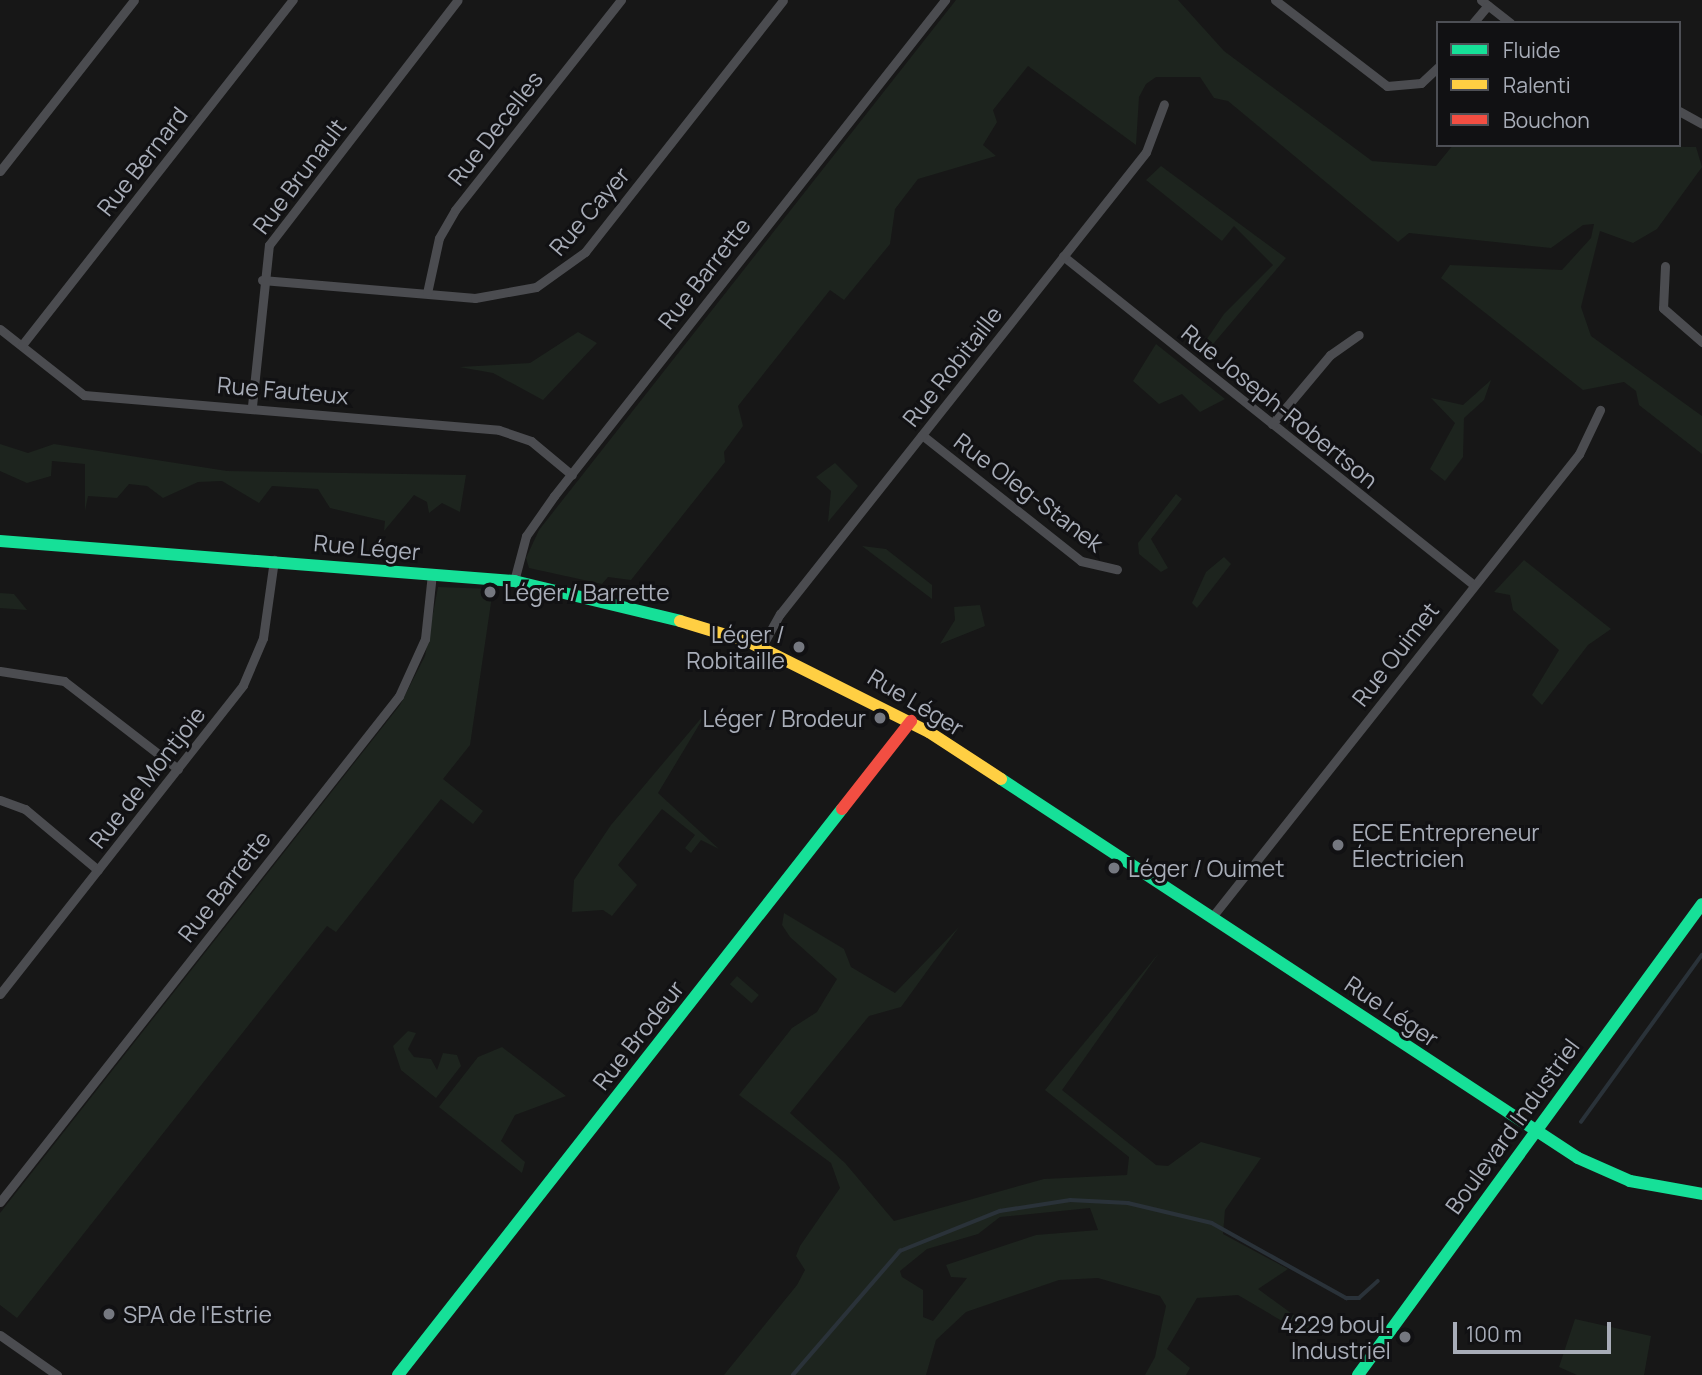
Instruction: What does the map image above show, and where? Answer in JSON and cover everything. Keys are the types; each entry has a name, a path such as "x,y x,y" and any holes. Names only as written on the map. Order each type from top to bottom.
{"street":[{"path":"0,171 134,0"},
{"name":"Rue Bernard","path":"22,345 293,0"},
{"name":"Rue Brunault","path":"252,406 262,280 275,232 458,0"},
{"name":"Rue Decelles","path":"427,293 446,223 621,0"},
{"name":"Rue Cayer","path":"262,280 503,296 562,273 597,237 783,0"},
{"name":"Rue Barrette","path":"514,581 526,536 946,0"},
{"path":"1275,0 1387,86 1421,83 1436,69"},
{"path":"1474,21 1484,3 1507,21"},
{"name":"Rue Robitaille","path":"762,646 922,435 1146,152 1164,104"},
{"path":"1681,112 1702,124"},
{"name":"Rue Joseph-Robertson","path":"1063,256 1474,586"},
{"path":"1665,266 1663,308 1702,342"},
{"name":"Rue Fauteux","path":"0,329 84,395 252,406 499,430 531,441 572,475"},
{"path":"1272,424 1330,355 1359,335"},
{"name":"Rue Ouimet","path":"1212,917 1579,454 1600,410"},
{"name":"Rue Oleg-Stanek","path":"922,435 1081,561 1117,569"},
{"name":"Rue Léger","path":"0,541 274,560 514,581 609,600 762,646 911,722 1535,1131 1612,1174 1702,1194"},
{"name":"Rue de Montjoie","path":"0,994 178,769 252,669 274,560"},
{"name":"Rue Barrette","path":"0,1202 400,696 425,639 432,573"},
{"path":"0,671 64,681 178,769"},
{"name":"Rue Brodeur","path":"398,1375 911,722"},
{"path":"0,800 25,809 98,870"},
{"name":"Boulevard Industriel","path":"1359,1375 1701,907"},
{"path":"0,1335 57,1375"}],"shaded area":[{"path":"956,0 1178,0 1224,51 1372,161 1436,166 1451,147 1696,147 1702,167 1657,229 1633,243 1600,231 1581,307 1591,336 1702,416 1702,454 1639,405 1636,391 1624,382 1583,390 1441,278 1450,265 1562,270 1591,238 1594,224 1583,225 1551,248 1409,233 1398,242 1228,101 1214,98 1200,77 1156,77 1146,84 1139,97 1136,145 1028,66 993,110 997,122 983,145 996,156 918,179 895,209 890,244 844,300 830,290 738,406 743,426 724,452 725,462 631,580 608,577 602,584 529,568 526,558 539,530"},
{"path":"1161,166 1286,258 1203,356 1198,352 1224,314 1273,265 1234,226 1222,241 1146,180"},
{"path":"578,332 597,343 543,400 493,373 459,367 530,363"},
{"path":"1156,344 1225,399 1200,412 1182,394 1159,404 1133,381"},
{"path":"1491,380 1484,400 1464,418 1463,457 1445,481 1430,469 1455,423 1431,398 1463,405"},
{"path":"0,444 28,453 54,444 227,471 466,475 460,512 442,503 429,513 427,502 414,495 384,531 385,521 330,508 318,489 272,486 259,503 222,481 198,482 163,498 147,486 129,484 117,498 88,496 85,511 85,464 52,461 51,476 27,483 0,471"},
{"path":"835,463 858,486 828,522 831,491 816,477"},
{"path":"1176,494 1182,499 1151,539 1168,568 1161,572 1139,554 1138,543"},
{"path":"862,546 886,549 932,585 932,599"},
{"path":"1224,557 1231,564 1197,608 1192,603 1206,572"},
{"path":"1524,560 1611,629 1588,645 1542,705 1532,695 1559,650 1513,610 1510,595 1494,592"},
{"path":"438,587 493,589 470,745 443,779 483,811 473,824 441,799 336,932 327,926 17,1318 0,1305 0,1213 400,705 425,656"},
{"path":"0,593 14,594 27,610 0,608"},
{"path":"980,605 985,626 940,644 955,620 954,607"},
{"path":"708,710 658,793 719,849 701,840 691,853 685,848 695,835 662,809 618,865 637,885 612,916 603,910 572,912 574,880 611,825"},
{"path":"784,913 844,949 851,967 895,993 959,927 901,1007 869,1016 790,1113 845,1163 894,1221 1044,1179 1127,1175 1129,1157 1045,1090 1159,953 1062,1090 1156,1165 1168,1166 1201,1142 1261,1158 1225,1210 1223,1234 1288,1269 1258,1289 1313,1329 1299,1331 1238,1295 1197,1298 1167,1349 1190,1368 1186,1375 1145,1375 1155,1357 1166,1306 1160,1296 1098,1278 1059,1280 966,1312 936,1340 926,1375 724,1375 797,1285 805,1270 796,1256 800,1246 840,1188 831,1163 739,1095 792,1028 817,1012 837,979 790,937 782,925","holes":["1090,1208 1098,1230 1036,1235 946,1265 951,1277 967,1278 933,1321 923,1317 923,1290 902,1277 900,1271 927,1249 978,1234 1000,1217"]},
{"path":"737,976 759,995 752,1003 730,984"},
{"path":"408,1031 416,1033 408,1049 414,1057 431,1059 437,1070 443,1053 457,1055 461,1066 436,1098 401,1070 393,1046"},
{"path":"502,1047 566,1096 515,1115 501,1141 525,1162 522,1173 439,1107 478,1057"},
{"path":"1575,1319 1651,1336 1644,1375 1577,1375 1559,1367"}],"waterway":[{"path":"1581,1122 1702,955"},
{"path":"793,1375 900,1251 1000,1211 1070,1200 1128,1203 1212,1223 1346,1298 1359,1298 1378,1281"}],"traffic: fast":[{"path":"0,541 514,581 680,621"},
{"path":"1001,779 1578,1158 1630,1181 1702,1194"},
{"path":"398,1375 842,809"},
{"path":"1358,1375 1702,904"}],"traffic: slow":[{"path":"680,621 749,642 929,732 1001,779"}],"traffic: jam":[{"path":"842,809 911,721"}],"place":[{"name":"Léger / Barrette","path":"490,592"},
{"name":"Léger / Robitaille","path":"799,647"},
{"name":"Léger / Brodeur","path":"880,718"},
{"name":"ECE Entrepreneur Électricien","path":"1338,845"},
{"name":"Léger / Ouimet","path":"1114,868"},
{"name":"SPA de l'Estrie","path":"109,1314"},
{"name":"4229 boul. Industriel","path":"1405,1337"}]}
